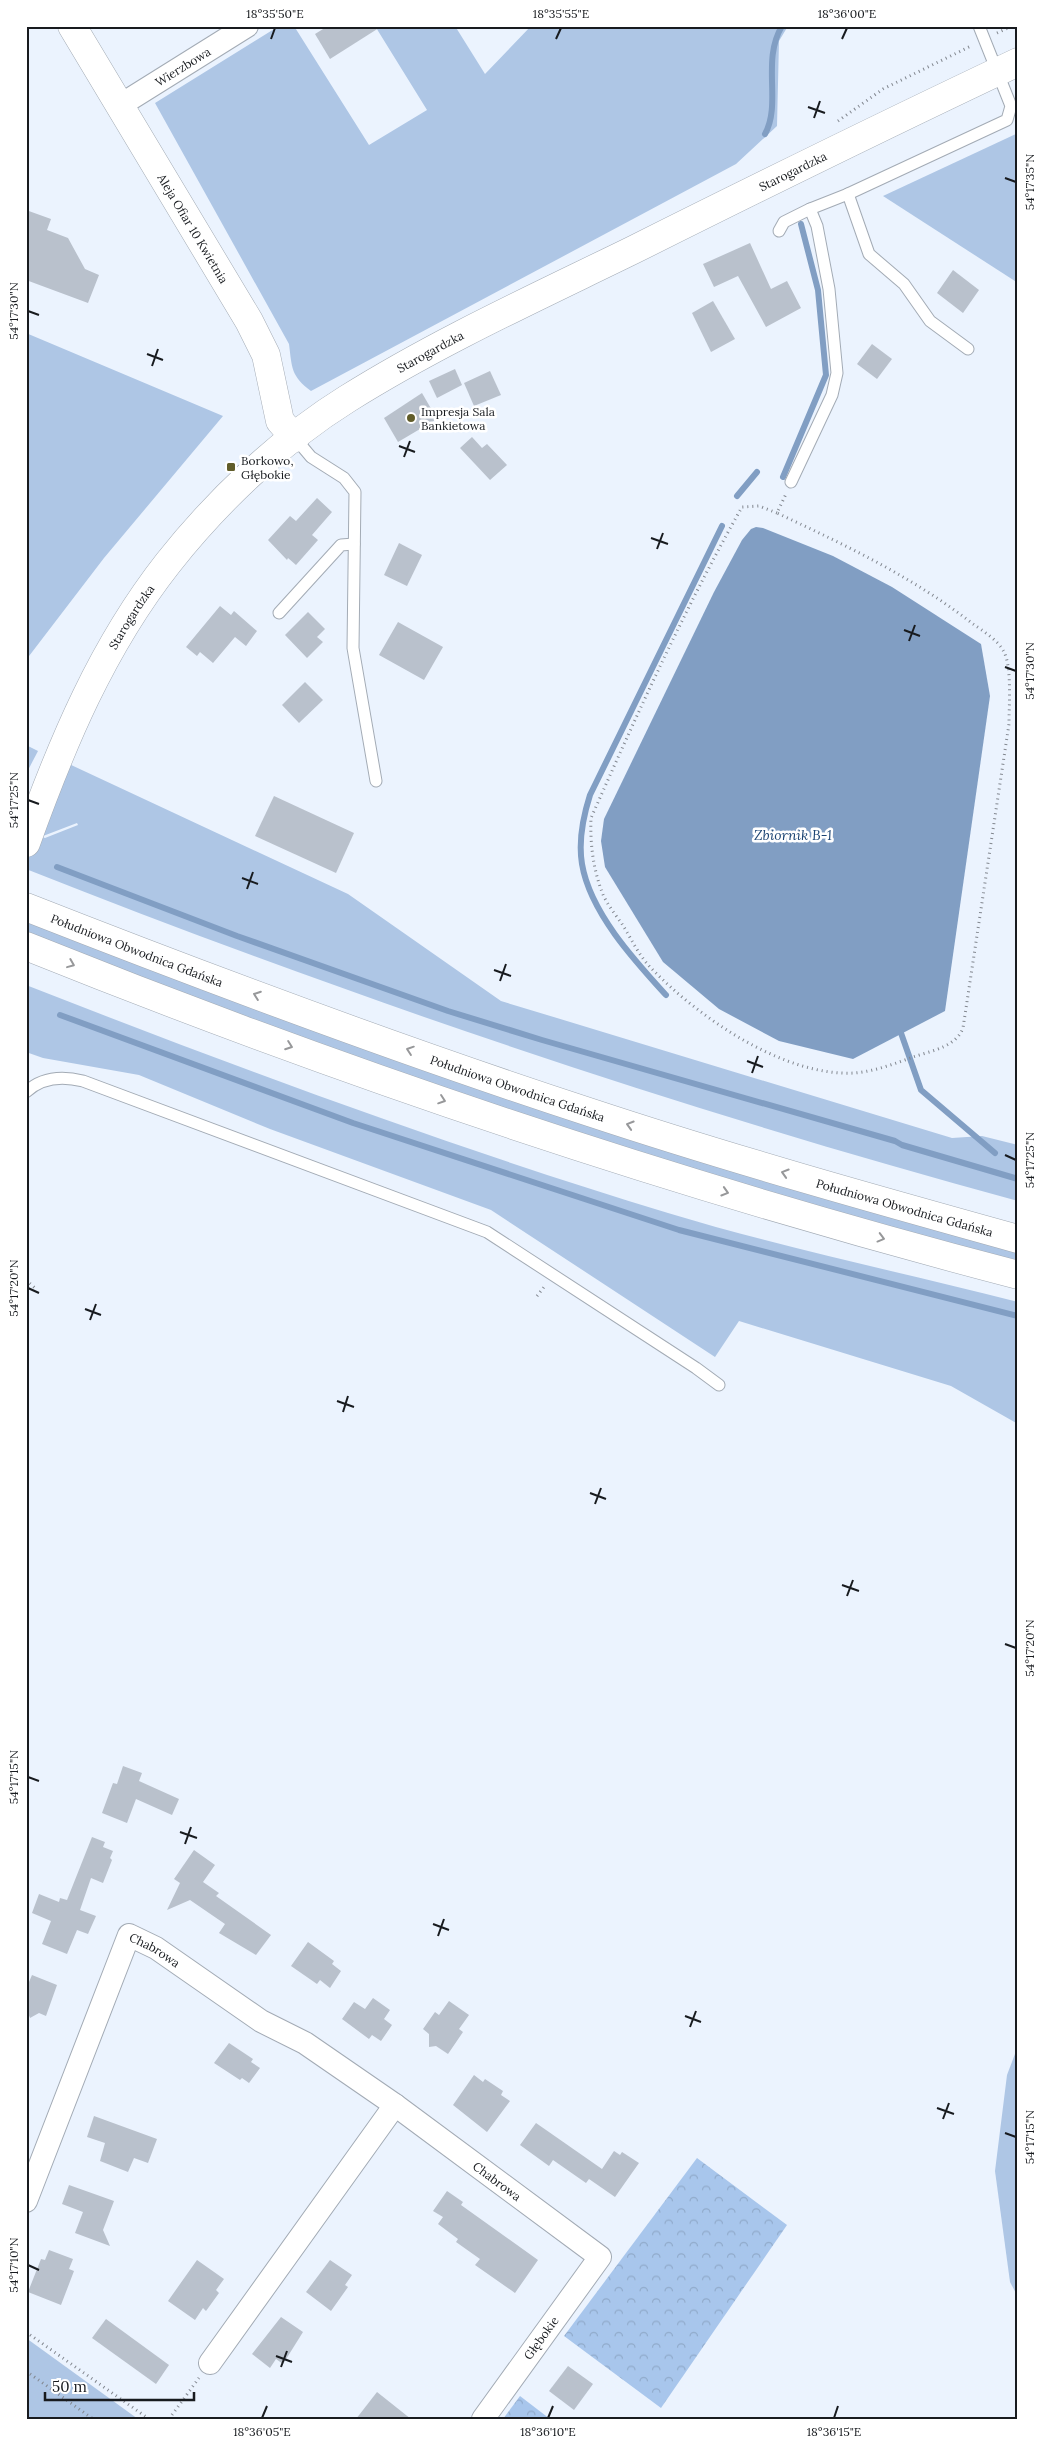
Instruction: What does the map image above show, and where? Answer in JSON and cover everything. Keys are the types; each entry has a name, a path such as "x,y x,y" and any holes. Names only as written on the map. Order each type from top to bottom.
{"main road":[{"name":"Aleja Ofiar 10 Kwietnia","path":"72,26 249,321 266,355 280,421 295,438"},
{"name":"Starogardzka","path":"28,838 77,712 101,664 128,620 168,563 216,508 295,438 347,399 424,355 1007,67"},
{"name":"Południowa Obwodnica Gdańska","path":"26,907 358,1032 588,1112 821,1184 1018,1239"},
{"path":"26,946 236,1027 476,1112 688,1181 840,1226 1018,1275"}],"street":[{"name":"Wierzbowa","path":"119,106 247,26"},
{"name":"Chabrowa","path":"26,2201 129,1935 156,1948 261,2021 305,2043 395,2105 600,2257"},
{"path":"210,2363 395,2105"},
{"name":"Głębokie","path":"483,2419 600,2257"}],"lane":[{"path":"779,231 784,222 810,209 848,194 1006,120 1011,106 1007,67 979,26"},
{"path":"848,194 869,254 904,284 930,321 968,349"},
{"path":"791,482 832,395 837,374 829,289 817,226 810,209"},
{"path":"295,438 311,457 344,478 355,492 353,648 376,781"},
{"path":"279,613 341,545 354,544"},
{"path":"26,1092 48,1080 65,1077 84,1081 487,1232 696,1368 719,1385"}],"path":[{"path":"777,513 791,482"},
{"path":"759,506 777,513 899,574 952,608 994,640 1004,652 1009,681 1009,724 963,1028 960,1036 949,1044 902,1062 854,1073 831,1072 799,1064 765,1051 726,1031 695,1009 650,967 602,894 590,839 591,818 663,657 706,571 742,507 759,506"},
{"path":"26,1280 35,1288"},
{"path":"26,2332 149,2419"},
{"path":"169,2419 210,2363"},
{"path":"26,2371 93,2419"}],"shaded area":[{"path":"279,26 294,26 369,145 427,110 375,26 455,26 485,74 531,26 788,26 779,41 777,126 736,164 311,391 296,376 292,365 289,344 155,103"},
{"path":"1018,133 1018,283 883,196"},
{"path":"26,333 223,416 104,558 26,660"},
{"path":"26,745 38,751 26,774"},
{"path":"69,764 348,894 501,1001 952,1138 982,1136 1018,1145 1018,1201 766,1128 518,1049 148,917 26,869 26,831 45,838 78,825 77,823 43,836"},
{"path":"26,920 1018,1250 1018,1264 685,1169 333,1051 26,934"},
{"path":"26,985 185,1046 425,1134 587,1188 711,1226 1018,1302 1018,1424 951,1386 739,1321 715,1357 491,1210 270,1129 139,1075 43,1058 26,1052"},
{"path":"1018,2046 1018,2297 1010,2282 995,2171 1007,2075"},
{"path":"26,2338 138,2419 26,2419"}],"green space":[{"path":"697,2158 787,2225 661,2408 564,2336"},
{"path":"520,2396 550,2419 503,2419"}],"water":[{"name":"Zbiornik B-1","path":"756,527 763,528 833,556 892,587 981,644 990,696 945,1011 853,1059 779,1041 719,1009 663,962 605,867 601,841 604,819 714,592 742,540 751,529"}],"building":[{"path":"328,26 382,26 330,59 315,34"},
{"path":"26,210 51,219 47,230 68,238 85,269 99,275 88,303 26,280"},
{"path":"750,243 771,289 787,281 801,308 766,327 738,276 714,287 703,264"},
{"path":"953,270 979,290 963,313 937,293"},
{"path":"713,301 735,339 711,352 692,313"},
{"path":"872,344 892,359 877,379 857,364"},
{"path":"455,369 462,385 437,398 429,381"},
{"path":"490,371 501,395 474,406 464,383"},
{"name":"Impresja Sala Bankietowa","path":"422,393 437,419 398,442 384,418"},
{"path":"472,437 482,448 487,444 507,465 490,480 460,448"},
{"path":"317,498 332,512 312,535 318,540 296,565 288,558 287,560 268,540 290,516 296,521"},
{"path":"399,543 422,555 407,586 384,575"},
{"path":"220,606 231,615 234,611 257,631 246,646 235,637 213,663 200,652 197,656 186,647"},
{"path":"308,612 325,629 317,637 323,642 307,658 285,635"},
{"path":"398,622 443,647 424,680 379,655"},
{"path":"305,682 323,700 299,723 282,705"},
{"path":"274,796 354,833 336,873 255,836"},
{"path":"123,1766 142,1773 139,1781 179,1799 172,1815 136,1799 127,1823 102,1813 113,1783 117,1784"},
{"path":"92,1837 105,1842 103,1847 113,1851 110,1858 112,1860 103,1883 91,1878 80,1910 96,1916 88,1934 77,1930 67,1954 42,1944 51,1921 32,1913 39,1894 59,1902 60,1898 67,1900"},
{"path":"194,1850 215,1865 203,1882 219,1893 216,1896 271,1935 256,1955 219,1933 225,1924 190,1900 167,1910 180,1883 174,1879"},
{"path":"308,1942 334,1961 332,1964 341,1971 330,1988 320,1980 317,1984 291,1966"},
{"path":"32,1975 57,1985 46,2016 39,2013 30,2018 26,2008 26,1989"},
{"path":"373,1998 390,2010 384,2019 392,2025 381,2041 372,2035 369,2039 342,2019 354,2002 365,2009"},
{"path":"449,2001 469,2015 459,2029 463,2032 448,2054 436,2046 429,2047 429,2034 423,2029 435,2012 439,2015"},
{"path":"229,2043 253,2059 251,2062 260,2068 249,2083 242,2078 240,2080 214,2063"},
{"path":"474,2075 483,2082 485,2079 503,2091 501,2095 510,2101 487,2132 453,2105"},
{"path":"94,2116 157,2139 148,2163 134,2158 128,2172 100,2161 105,2143 87,2137"},
{"path":"536,2123 602,2169 614,2151 620,2155 622,2152 639,2163 615,2197 589,2179 586,2183 553,2160 549,2166 520,2145"},
{"path":"69,2185 114,2201 103,2230 110,2246 75,2233 83,2212 62,2204"},
{"path":"447,2191 463,2202 461,2205 538,2260 515,2293 475,2265 480,2259 456,2242 458,2239 438,2224 443,2217 433,2211"},
{"path":"49,2250 73,2259 69,2269 74,2271 61,2305 28,2292 41,2259 45,2260"},
{"path":"197,2260 224,2279 216,2290 219,2293 206,2311 203,2308 195,2320 168,2301"},
{"path":"330,2260 352,2275 345,2285 348,2287 331,2311 306,2292"},
{"path":"281,2317 303,2332 283,2364 276,2359 270,2368 252,2354"},
{"path":"106,2319 169,2365 156,2384 92,2338"},
{"path":"568,2366 593,2384 574,2410 549,2391"},
{"path":"377,2392 411,2419 356,2419"}],"waterway":[{"path":"765,134 770,122 772,109 773,53 776,39 782,26"},
{"path":"783,477 826,375 818,290 801,224"},
{"path":"737,496 757,472"},
{"path":"666,995 627,951 594,900 582,864 582,829 590,795 722,526"},
{"path":"57,867 237,936 448,1011 542,1040 895,1141 902,1145 1018,1179"},
{"path":"60,1015 353,1123 679,1230 1018,1316"},
{"path":"901,1033 921,1090 995,1153"}],"place":[{"name":"Impresja Sala Bankietowa","path":"411,418"},
{"name":"Borkowo, Głębokie","path":"231,467"}]}
